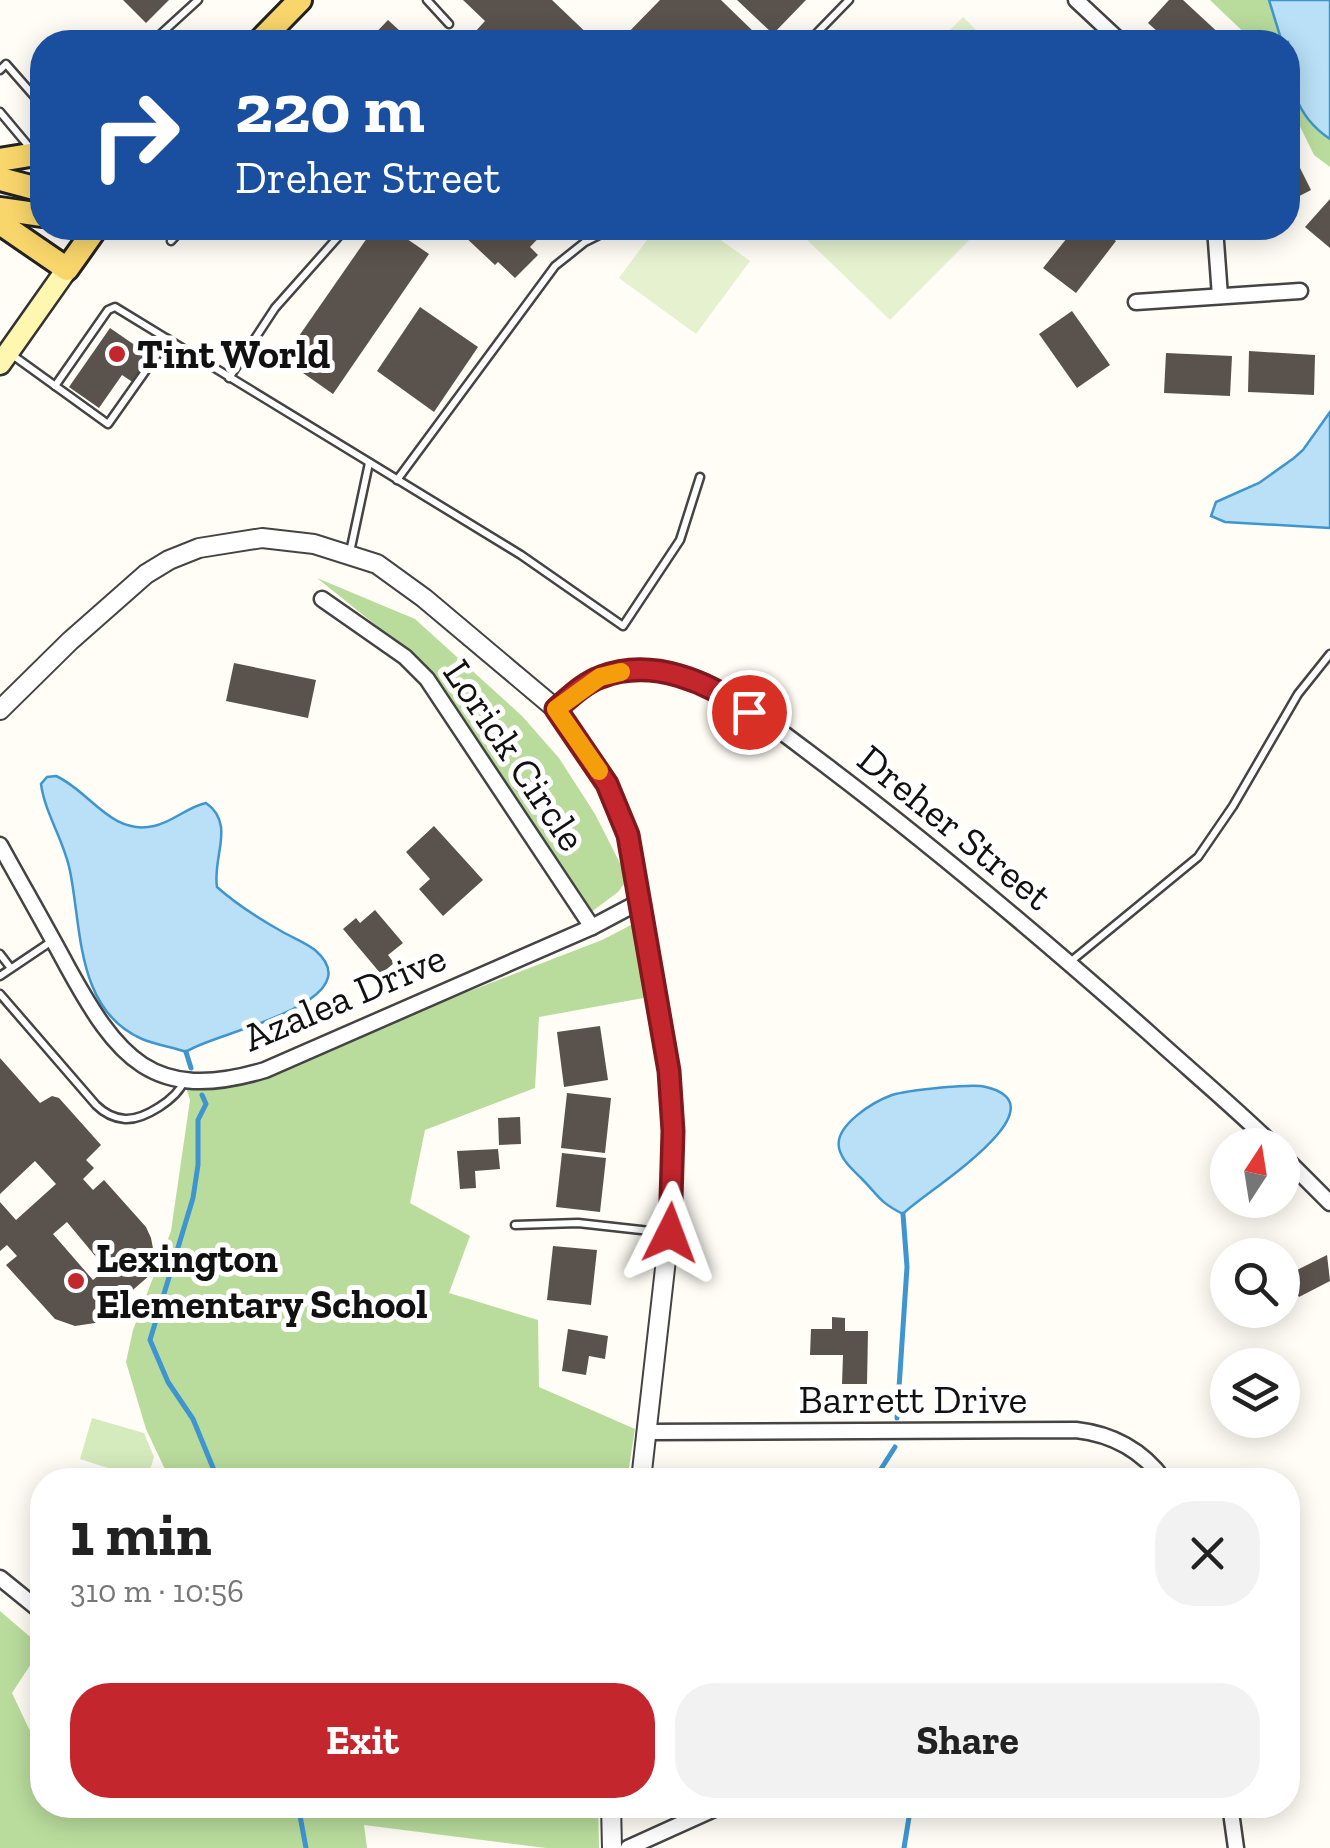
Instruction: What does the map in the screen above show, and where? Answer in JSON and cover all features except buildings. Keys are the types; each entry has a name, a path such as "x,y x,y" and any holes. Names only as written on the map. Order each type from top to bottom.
{"main road":[{"path":"270,30 300,0"},
{"path":"0,160 30,155"},
{"path":"0,179 30,187"},
{"path":"0,209 30,213"},
{"path":"0,223 67,269"},
{"path":"4,358 88,240"}],"street":[{"path":"1076,0 1107,30"},
{"path":"1216,240 1220,296"},
{"path":"1136,302 1300,291"},
{"path":"0,710 124,590 168,560 198,548 262,538 292,540 350,553 377,564 556,709 607,784 628,835 669,1071 673,1131 670,1233 642,1468"},
{"name":"Lorick Circle","path":"322,599 405,657 427,679 592,926"},
{"name":"Dreher Street","path":"556,709 584,686 619,672 654,671 699,680 726,694 866,795 1069,962 1256,1128"},
{"name":"Azalea Drive","path":"0,845 113,1041 149,1070 184,1080 234,1078 264,1070 641,901"},
{"path":"1300,1172 1330,1203"},
{"name":"Barrett Drive","path":"647,1432 1076,1430 1120,1442 1153,1468"},
{"path":"0,1578 30,1602"},
{"path":"611,1818 612,1848"},
{"path":"628,1848 694,1818"},
{"path":"1232,1818 1236,1848"}],"lane":[{"path":"165,30 198,0"},
{"path":"427,0 449,24"},
{"path":"819,30 848,0"},
{"path":"0,70 6,64 30,91"},
{"path":"0,112 30,145"},
{"path":"229,378 275,308 335,240"},
{"path":"397,480 555,266 589,240"},
{"path":"54,386 108,310 115,307 521,556 623,626 680,540 700,477"},
{"path":"4,358 54,386 108,424 168,339"},
{"path":"350,553 370,464"},
{"path":"1069,962 1198,857 1233,806 1298,694 1330,654"},
{"path":"0,976 53,940"},
{"path":"0,954 10,967"},
{"path":"0,994 108,1115 135,1118 176,1096 184,1080"},
{"path":"515,1226 578,1223 670,1233"}],"green space":[{"path":"1210,0 1330,0 1330,167 1314,155 1300,126 1300,30 1241,30"},
{"path":"963,17 976,30 950,30"},
{"path":"647,240 721,240 750,261 696,334 619,278"},
{"path":"807,240 969,240 890,320"},
{"path":"317,578 415,619 522,716 559,758 595,814 628,879 618,892 590,913 413,655"},
{"path":"633,924 644,955 649,997 539,1017 535,1088 425,1130 410,1203 470,1236 449,1293 538,1320 539,1387 635,1429 629,1468 164,1468 146,1429 126,1362 133,1330 171,1231 190,1100 184,1081 265,1070 602,940"},
{"path":"92,1418 144,1433 154,1457 151,1468 108,1468 80,1459"},
{"path":"0,1611 30,1637 30,1665 12,1693 30,1730 30,1818 598,1818 599,1848 546,1848 364,1825 367,1848 0,1848"}],"water":[{"path":"1269,0 1330,0 1330,139 1300,107 1300,30 1278,30"},
{"path":"1330,412 1330,528 1225,522 1211,516 1216,502 1259,483 1294,458"},
{"path":"56,776 125,825 154,826 206,803 220,821 217,887 256,916 315,950 328,969 324,986 282,1015 186,1052 142,1039 120,1026 93,989 86,966 70,871 41,784 47,777"},
{"path":"947,1087 986,1087 1007,1097 1010,1113 981,1151 903,1214 884,1202 848,1165 840,1153 839,1139 857,1115 885,1098"}],"waterway":[{"path":"186,1052 191,1068"},
{"path":"202,1095 206,1104 198,1120 193,1198 150,1340 168,1382 193,1419 213,1468"},
{"path":"897,1418 907,1267 903,1214"},
{"path":"882,1468 895,1447"},
{"path":"300,1818 306,1848"},
{"path":"904,1848 909,1818"}],"slow traffic":[{"path":"599,771 556,709 584,686 621,672"}],"place":[{"name":"Tint World","path":"117,354"},
{"name":"Lexington Elementary School","path":"76,1281"}],"route":[{"path":"670,1233 673,1131 669,1071 628,835 607,784 556,709 600,677 654,671 699,680 749,712"}]}
